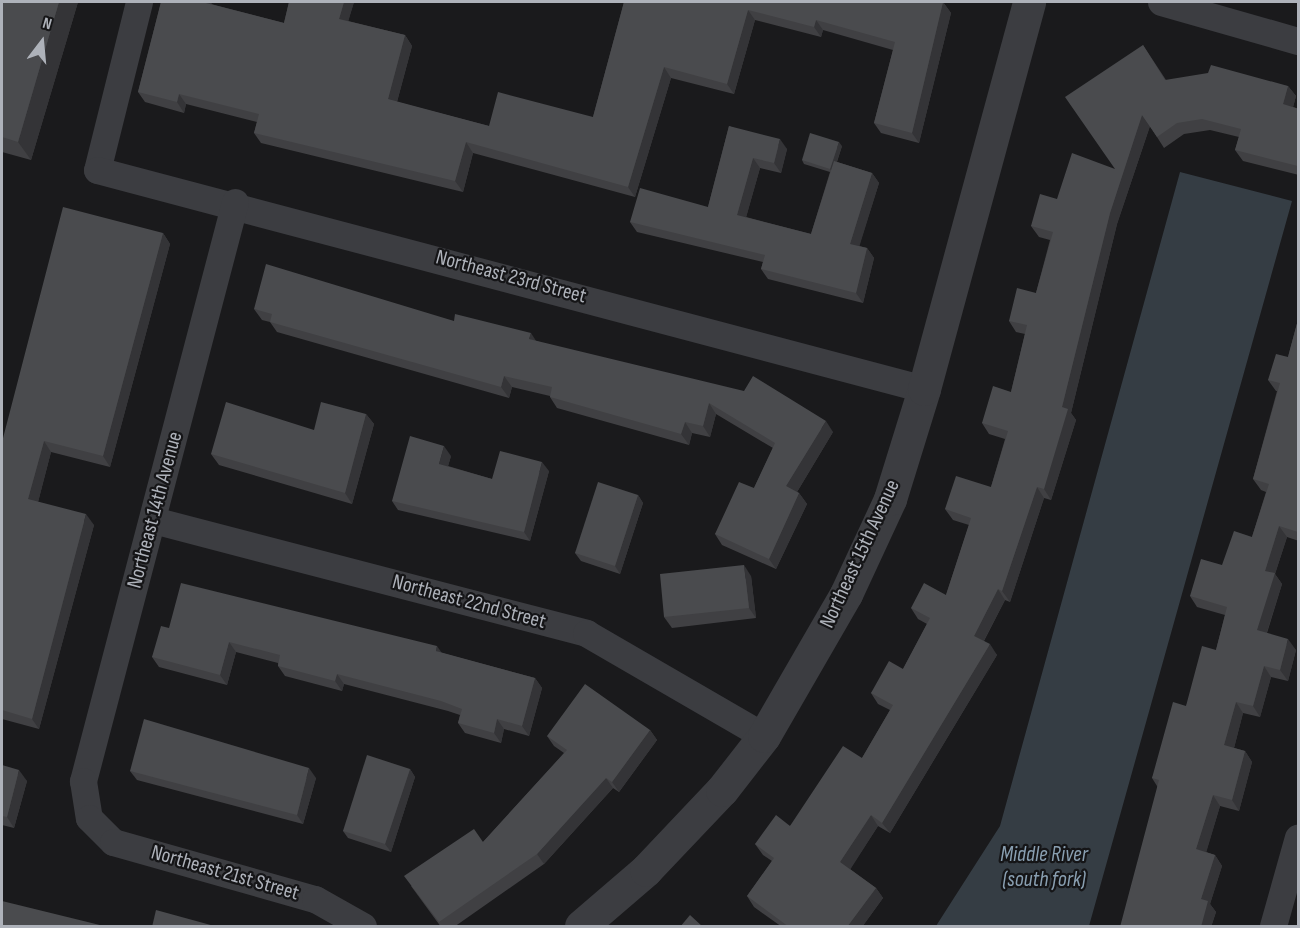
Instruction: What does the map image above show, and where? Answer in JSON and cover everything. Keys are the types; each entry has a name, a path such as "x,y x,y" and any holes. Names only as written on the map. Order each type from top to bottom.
{"street":[{"name":"Northeast 23rd Street","path":"139,2 97,170 235,202 924,388"},
{"name":"Northeast 15th Avenue","path":"581,927 646,870 764,736 846,594 890,499 924,388 1029,2"},
{"path":"1161,2 1299,41"},
{"name":"Northeast 14th Avenue","path":"89,818 83,781 235,202"},
{"name":"Northeast 22nd Street","path":"153,520 586,633 764,736"},
{"name":"Northeast 21st Street","path":"89,818 113,842 315,899 363,927"},
{"path":"1273,927 1299,837"}],"water":[{"name":"Middle River (south fork)","path":"1180,172 1292,201 1089,926 936,926 1000,826"}],"building":[{"path":"2,2 59,2 18,142 2,137"},
{"path":"161,2 202,2 284,23 289,2 344,2 339,19 405,35 388,99 489,126 498,92 593,117 624,2 943,2 912,133 874,123 895,42 816,20 814,27 748,10 727,84 664,67 628,187 466,142 455,181 254,133 259,114 179,94 177,102 138,92"},
{"path":"1143,45 1165,80 1208,73 1211,65 1288,86 1283,104 1299,109 1299,167 1235,150 1241,129 1202,119 1177,123 1157,137 1142,115 1110,213 1062,407 1068,409 1044,489 1037,487 1002,591 998,589 974,636 990,644 882,823 871,815 840,862 876,888 847,927 789,927 747,896 774,858 755,844 776,815 790,826 843,746 862,758 893,705 871,693 889,661 903,669 930,618 911,608 924,583 946,595 971,518 945,509 956,476 991,487 1008,431 982,423 993,386 1011,392 1027,325 1009,321 1017,288 1036,293 1053,232 1031,226 1040,194 1057,199 1072,153 1115,169 1065,97"},
{"path":"729,126 780,139 774,163 753,158 737,215 811,234 834,161 872,173 850,244 867,248 856,293 761,269 765,255 630,222 640,188 708,207"},
{"path":"810,133 839,142 830,169 802,160"},
{"path":"63,207 163,233 103,456 44,441 28,499 86,514 32,719 2,710 2,442"},
{"path":"266,264 454,321 455,314 531,333 529,339 744,391 753,376 826,421 786,486 799,493 769,559 715,534 739,482 754,488 775,443 709,403 703,426 685,422 681,434 550,397 552,387 504,376 501,387 270,322 272,314 254,309"},
{"path":"1299,316 1299,531 1279,526 1265,571 1275,573 1257,630 1288,639 1280,670 1264,666 1253,706 1236,702 1224,745 1245,751 1232,800 1213,795 1196,849 1215,855 1201,899 1208,901 1201,927 1120,927 1159,780 1152,778 1173,702 1186,706 1202,646 1216,650 1227,607 1190,596 1201,559 1222,565 1234,531 1252,537 1269,484 1253,479 1280,383 1268,380 1276,354 1288,357"},
{"path":"226,402 314,430 321,402 366,414 345,493 211,454"},
{"path":"410,436 444,446 439,464 492,479 500,451 542,462 524,532 392,501"},
{"path":"598,482 638,495 615,566 575,553"},
{"path":"744,565 749,608 664,617 660,574"},
{"path":"181,583 437,646 436,651 535,678 522,726 497,719 494,733 458,723 462,709 441,701 337,674 335,681 278,666 280,655 229,642 220,675 152,657 161,626 169,628"},
{"path":"585,684 650,730 612,782 606,778 537,854 439,922 404,876 474,829 483,842 567,750 547,736"},
{"path":"144,719 309,768 297,815 130,771"},
{"path":"367,755 410,769 385,844 343,831"},
{"path":"2,765 19,770 7,817 2,816"},
{"path":"2,901 108,927 2,927"},
{"path":"156,910 218,927 152,927"},
{"path":"690,915 703,927 680,927"}]}
